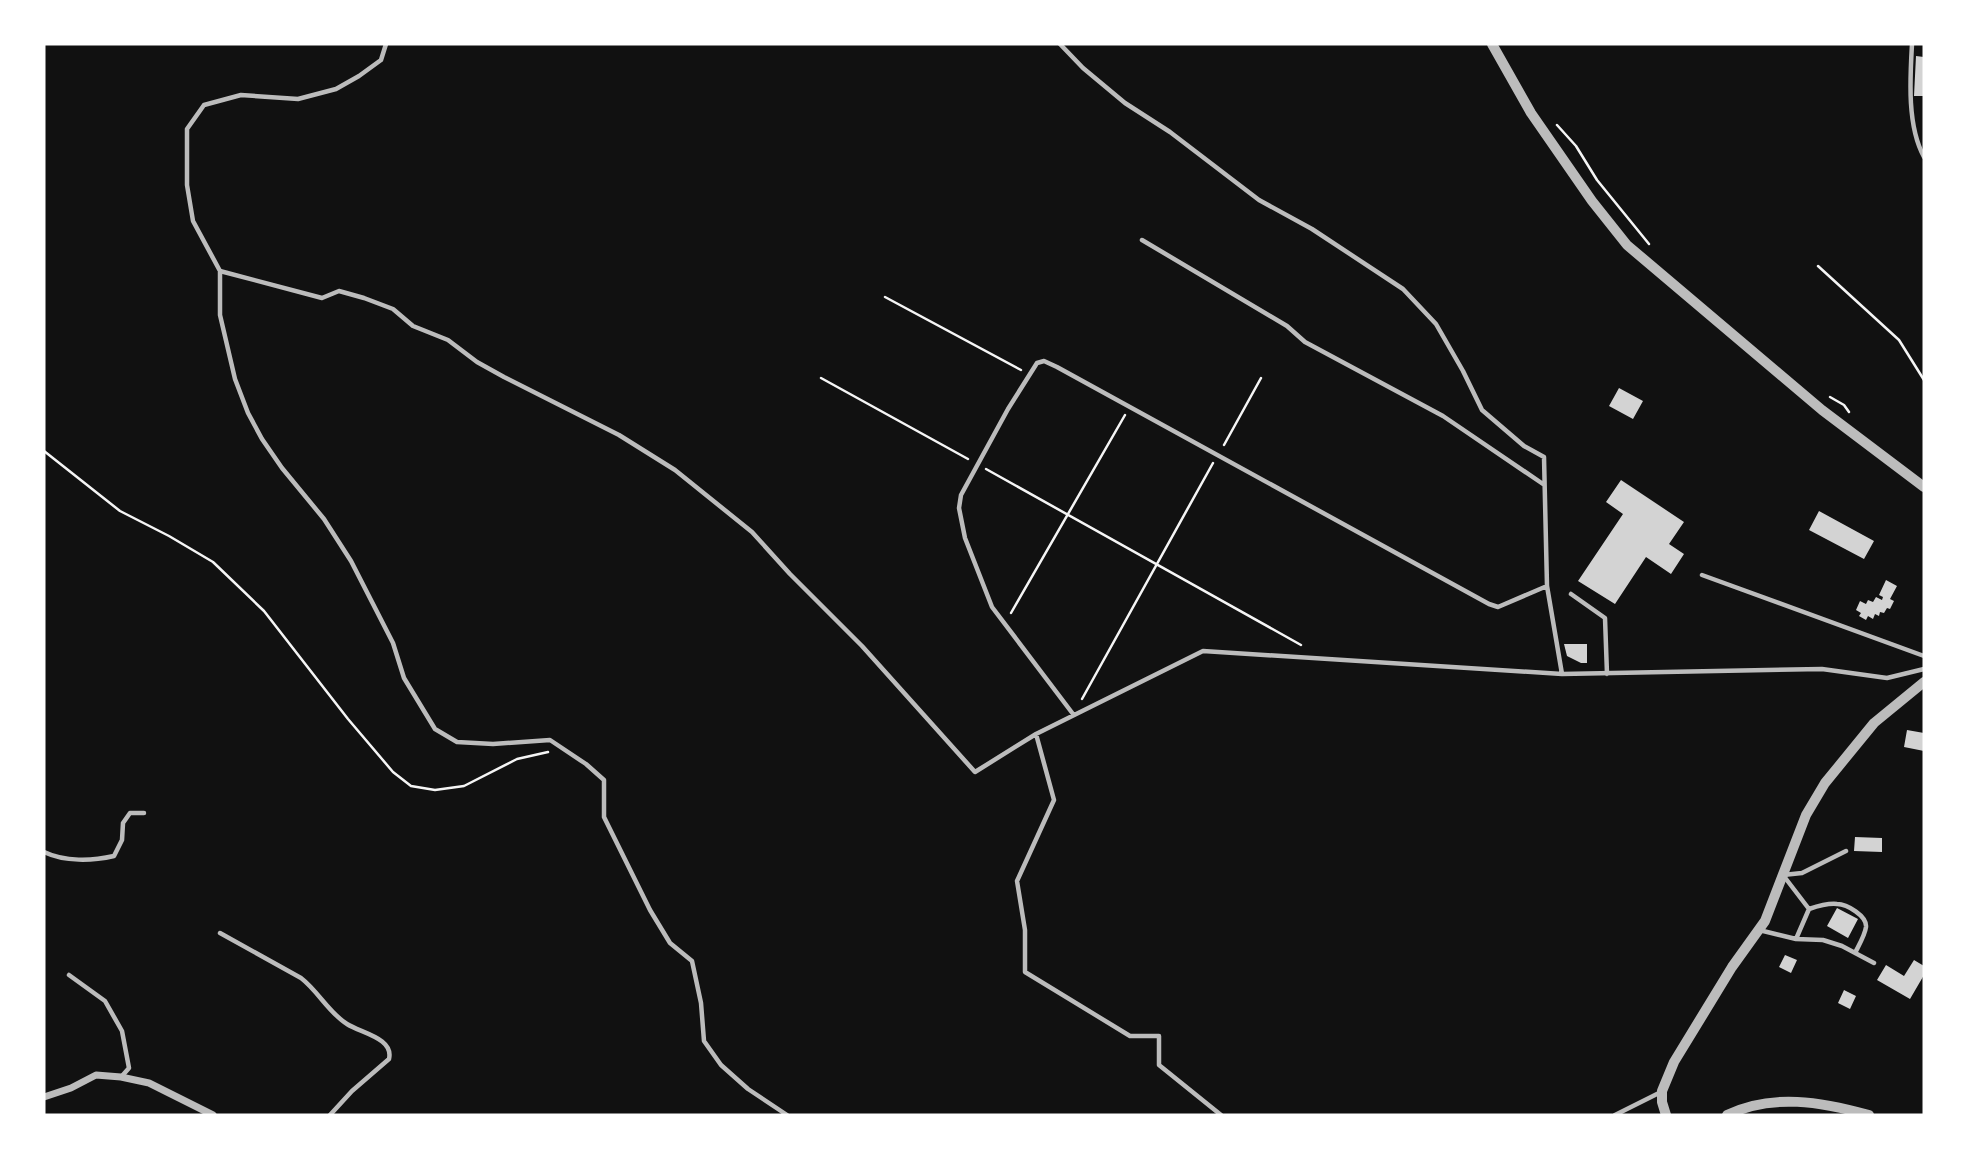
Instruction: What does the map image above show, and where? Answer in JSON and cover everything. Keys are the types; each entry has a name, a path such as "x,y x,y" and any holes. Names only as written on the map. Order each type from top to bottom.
{"street":[{"path":"1492,44 1531,113 1592,201 1628,245 1822,410 1924,487"},
{"path":"1666,1115 1662,1091 1674,1062 1732,967 1765,921 1806,815 1825,783 1874,723 1924,682"},
{"path":"44,1097 96,1076 121,1077 149,1083 213,1115"},
{"path":"1727,1115 1745,1106 1783,1100 1843,1108 1869,1115"}],"lane":[{"path":"386,44 381,60 336,89 299,99 241,95 204,105 187,129 187,185 193,220 220,271 220,315 235,379 262,439 324,519 351,561 393,643 404,678 435,729 457,742 493,744 550,740 604,780 604,817 650,910 670,943 692,961 701,1003 704,1041 721,1065 748,1089 787,1115"},
{"path":"1060,44 1083,68 1125,103 1170,132 1259,200 1312,229 1403,289 1436,324 1463,370 1482,410 1524,446 1544,457 1546,586 1562,674"},
{"path":"1912,44 1910,89 1917,145 1924,157"},
{"path":"1142,240 1287,326 1305,342 1444,416 1544,484"},
{"path":"220,271 322,298 340,291 393,309 413,326 448,340 477,362 619,435 675,470 752,532 862,646 975,772 1073,714 1203,651 1562,674 1822,669 1887,678 1924,669"},
{"path":"1073,714 992,607 965,538 959,508 961,495 977,464 1029,374 1037,363 1044,361 1489,604 1498,607 1546,586"},
{"path":"1702,575 1924,656"},
{"path":"1571,594 1605,618 1607,674"},
{"path":"1036,734 1054,800 1017,881 1025,930 1025,972 1130,1036 1158,1036 1158,1065 1221,1115"},
{"path":"44,852 54,857 94,860 114,856 122,840 123,823 130,813 144,813"},
{"path":"1783,875 1802,873 1846,851"},
{"path":"1783,875 1809,909"},
{"path":"1809,909 1836,903 1861,916 1866,922 1866,929 1855,953"},
{"path":"1796,939 1809,909"},
{"path":"1758,930 1796,939 1822,940 1842,946 1874,963"},
{"path":"220,933 301,978 312,986 344,1022 387,1045 391,1053 389,1059 352,1091 330,1115"},
{"path":"69,975 105,1001 122,1031 130,1068 121,1077"},
{"path":"1615,1115 1662,1091"}],"path":[{"path":"1556,123 1576,146 1597,180 1656,251"},
{"path":"1818,265 1899,340 1924,380"},
{"path":"886,297 1029,374"},
{"path":"821,378 1301,645"},
{"path":"1073,714 1261,378"},
{"path":"1830,397 1844,405 1854,419"},
{"path":"1005,624 1130,407"},
{"path":"44,451 120,511 213,562 264,611 357,730 393,772 411,786 435,790 464,786 517,759 563,748"}],"building":[{"path":"1916,56 1924,57 1924,96 1914,96"},
{"path":"1619,388 1643,401 1633,419 1609,406"},
{"path":"1621,480 1684,522 1669,544 1684,554 1671,574 1646,557 1615,604 1578,581 1623,514 1606,502"},
{"path":"1819,511 1874,541 1864,559 1809,530"},
{"path":"1886,580 1897,586 1890,599 1894,601 1890,609 1887,608 1884,613 1880,612 1879,616 1875,614 1873,619 1868,616 1866,620 1859,616 1861,613 1856,610 1860,601 1866,604 1868,600 1873,602 1876,597 1882,600 1883,597 1879,595"},
{"path":"1564,644 1587,644 1587,663 1567,656"},
{"path":"1907,730 1924,733 1924,751 1904,747"},
{"path":"1855,837 1882,838 1882,852 1854,851"},
{"path":"1837,908 1858,919 1848,938 1827,926"},
{"path":"1785,955 1797,960 1791,973 1779,967"},
{"path":"1914,960 1924,966 1924,975 1910,999 1877,980 1886,965 1904,976"},
{"path":"1844,990 1856,996 1850,1009 1838,1003"}]}
